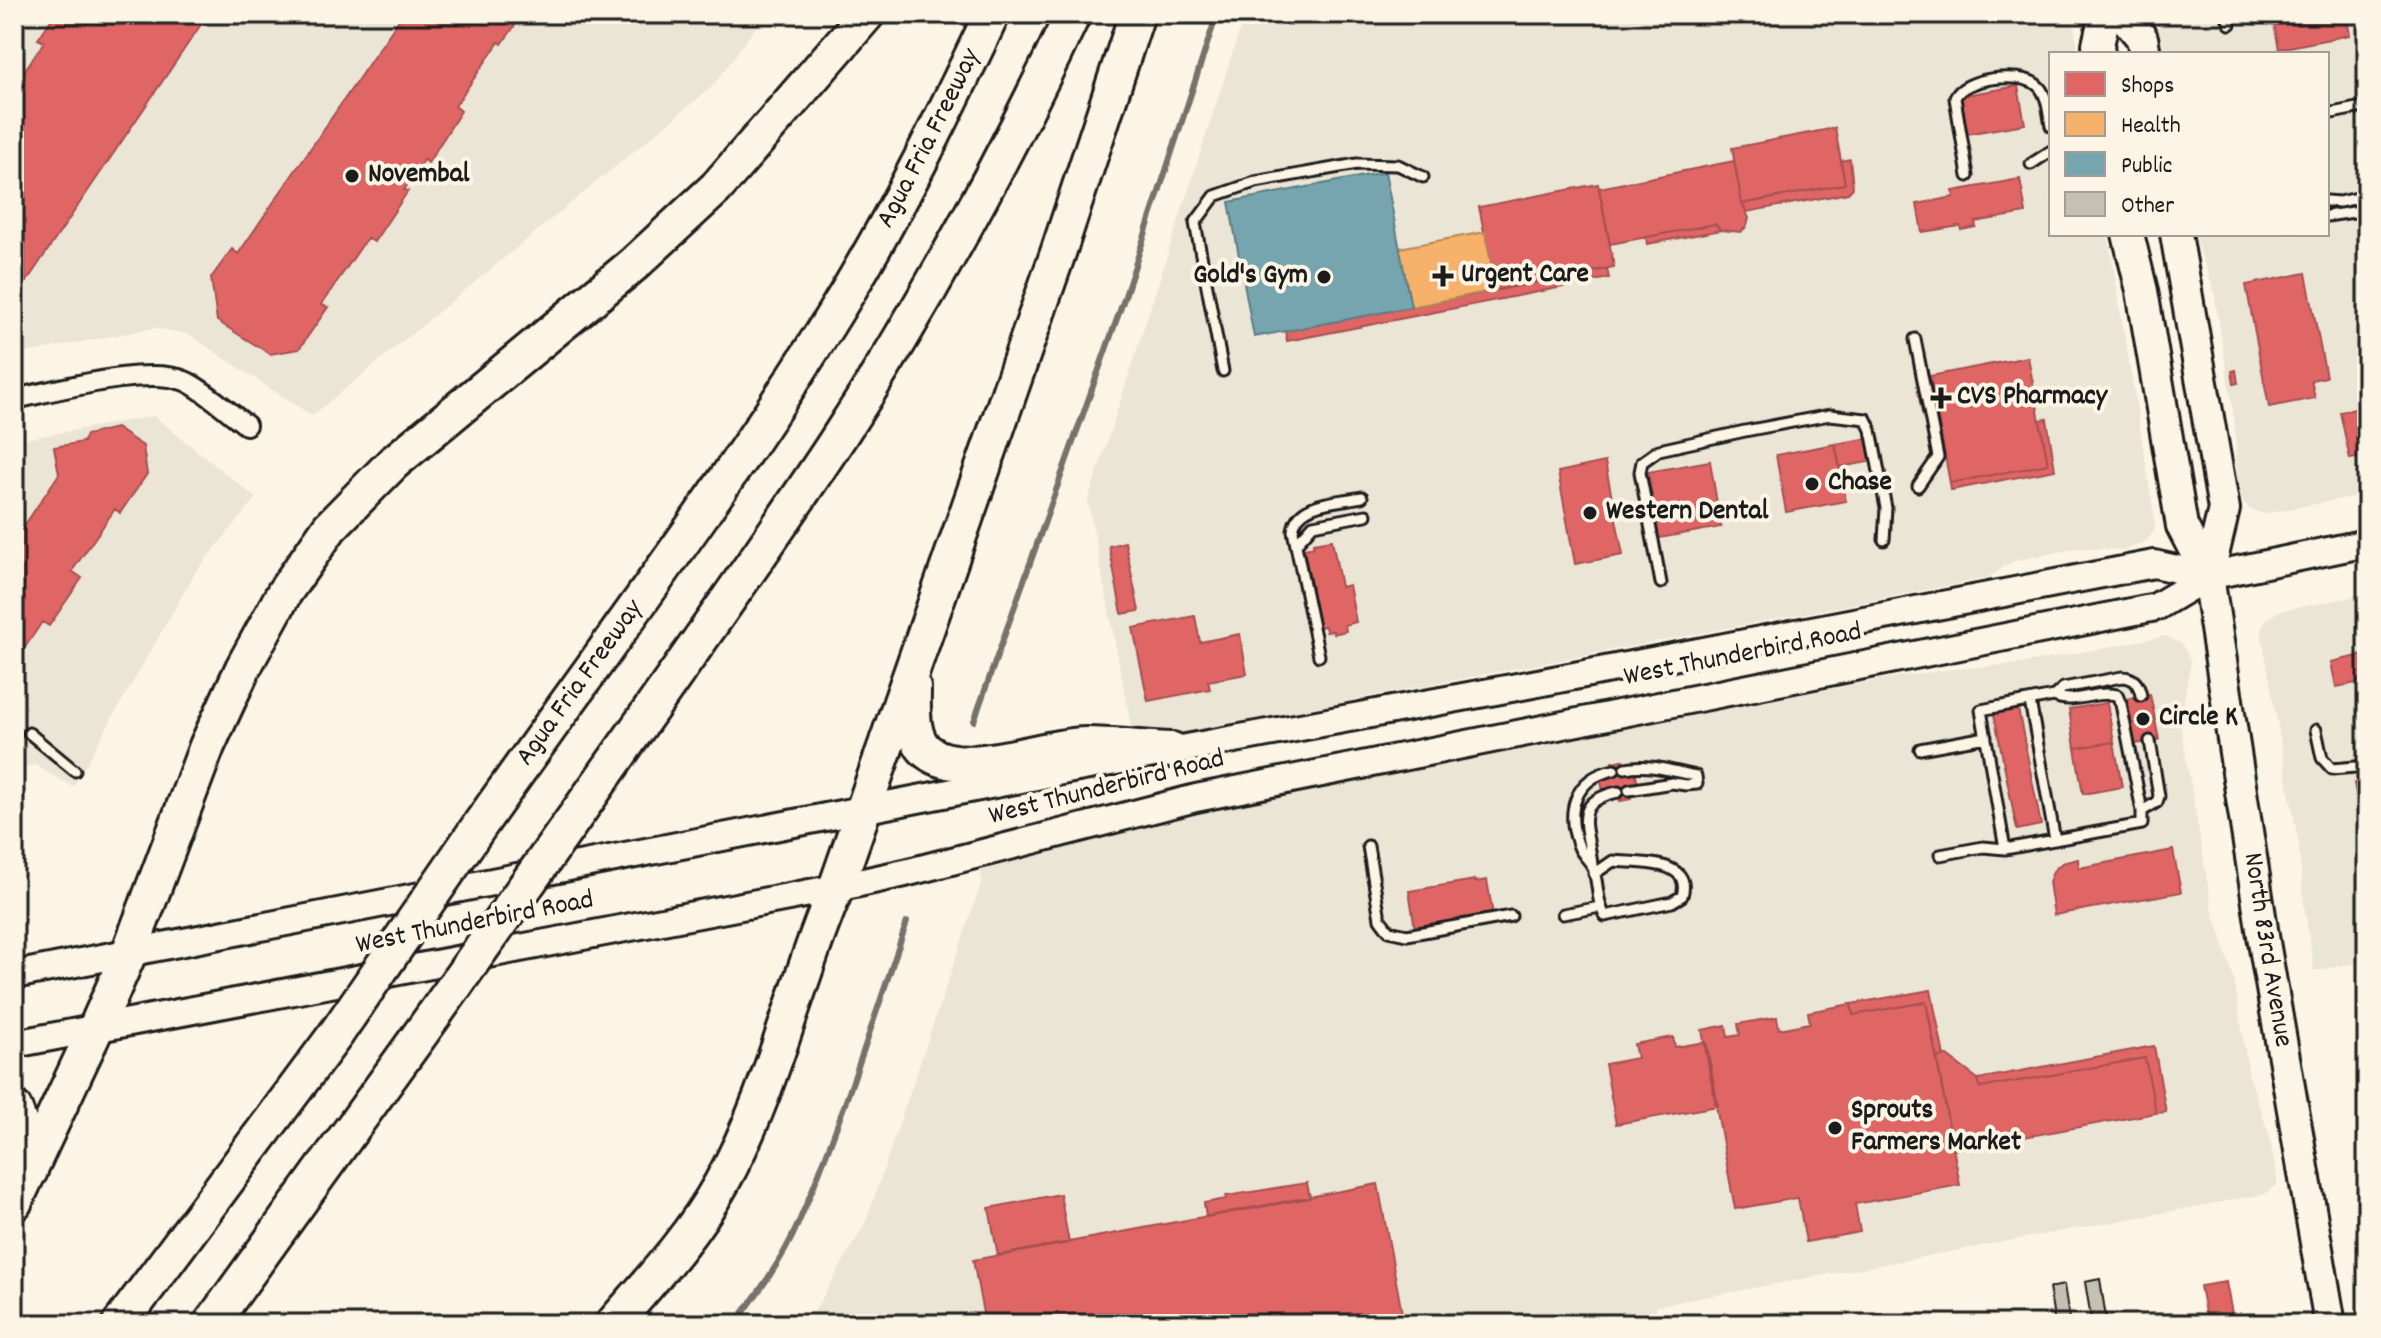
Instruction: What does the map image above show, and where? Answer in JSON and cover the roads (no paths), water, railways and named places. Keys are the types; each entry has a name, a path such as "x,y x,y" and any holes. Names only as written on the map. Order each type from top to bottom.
{"highway":[{"path":"14,1203 129,953 207,746 243,668 284,593 330,527 393,463 634,264 716,188 867,14"},
{"name":"Agua Fria Freeway","path":"120,1324 336,1034 739,458 847,293 918,169 992,14"},
{"path":"211,1324 766,546 883,367 997,171 1073,14"},
{"path":"613,1324 678,1249 721,1184 757,1110 822,921 913,675 1137,14"},
{"path":"913,675 913,717 919,742 943,761 969,763 1082,745 1172,750"},
{"path":"14,1108 27,1142 30,1171"}],"main road":[{"path":"2099,52 2105,14"},
{"path":"2122,14 2142,38 2145,52"},
{"name":"North 83rd Avenue","path":"2128,236 2142,291 2182,526 2208,576 2264,942 2330,1324"},
{"name":"North 83rd Avenue","path":"2176,236 2224,509 2208,576"},
{"name":"West Thunderbird Road","path":"14,1044 836,888 1196,798 2156,607 2208,576 2367,543"},
{"name":"West Thunderbird Road","path":"14,975 1172,750 2154,564 2208,576"}],"street":[{"path":"14,399 155,376 185,381 246,425"}],"lane":[{"path":"1968,176 1955,98 1964,86 2011,77 2028,79 2045,93 2049,115"},
{"path":"2329,114 2367,106"},
{"path":"2031,164 2049,152"},
{"path":"1223,371 1195,223 1215,196 1255,182 1357,164 1398,165 1423,177"},
{"path":"2329,201 2367,196"},
{"path":"2329,216 2367,210"},
{"path":"1915,339 1938,457 1918,486"},
{"path":"1661,583 1640,472 1642,462 1659,450 1745,431 1830,415 1866,419 1871,430 1886,508 1884,540"},
{"path":"1319,656 1294,521 1304,510 1362,497"},
{"path":"1296,544 1313,525 1366,515"},
{"path":"2005,849 1981,710 2054,696 2063,688 2122,677 2130,677 2136,682 2141,696"},
{"path":"1940,855 1983,847 2005,849 2142,824 2120,698 2111,693 2065,701 2054,696"},
{"path":"2030,701 2055,840"},
{"path":"2316,730 2322,758 2332,769 2367,766"},
{"path":"29,733 75,771"},
{"path":"1920,749 1986,737"},
{"path":"2142,811 2157,802 2159,796 2150,741"},
{"path":"1625,768 1653,766 1696,776 1697,784 1672,783 1629,790"},
{"path":"1593,870 1579,849 1573,804 1579,791 1591,778 1614,770"},
{"path":"1593,870 1613,861 1677,870 1684,883 1682,896 1672,902 1605,916 1600,907 1593,870 1584,820 1585,812 1596,798 1618,792"},
{"path":"1368,846 1380,919 1389,931 1407,935 1511,916"},
{"path":"1563,914 1600,907"}],"waterway":[{"path":"974,721 1124,299 1217,14"},
{"path":"735,1324 777,1264 813,1189 907,922"}],"place":[{"name":"Novembal","path":"352,176"},
{"name":"Urgent Care","path":"1443,276"},
{"name":"Gold's Gym","path":"1324,277"},
{"name":"CVS Pharmacy","path":"1941,398"},
{"name":"Chase","path":"1812,484"},
{"name":"Western Dental","path":"1590,513"},
{"name":"Circle K","path":"2143,719"},
{"name":"Sprouts Farmers Market","path":"1835,1128"}]}
